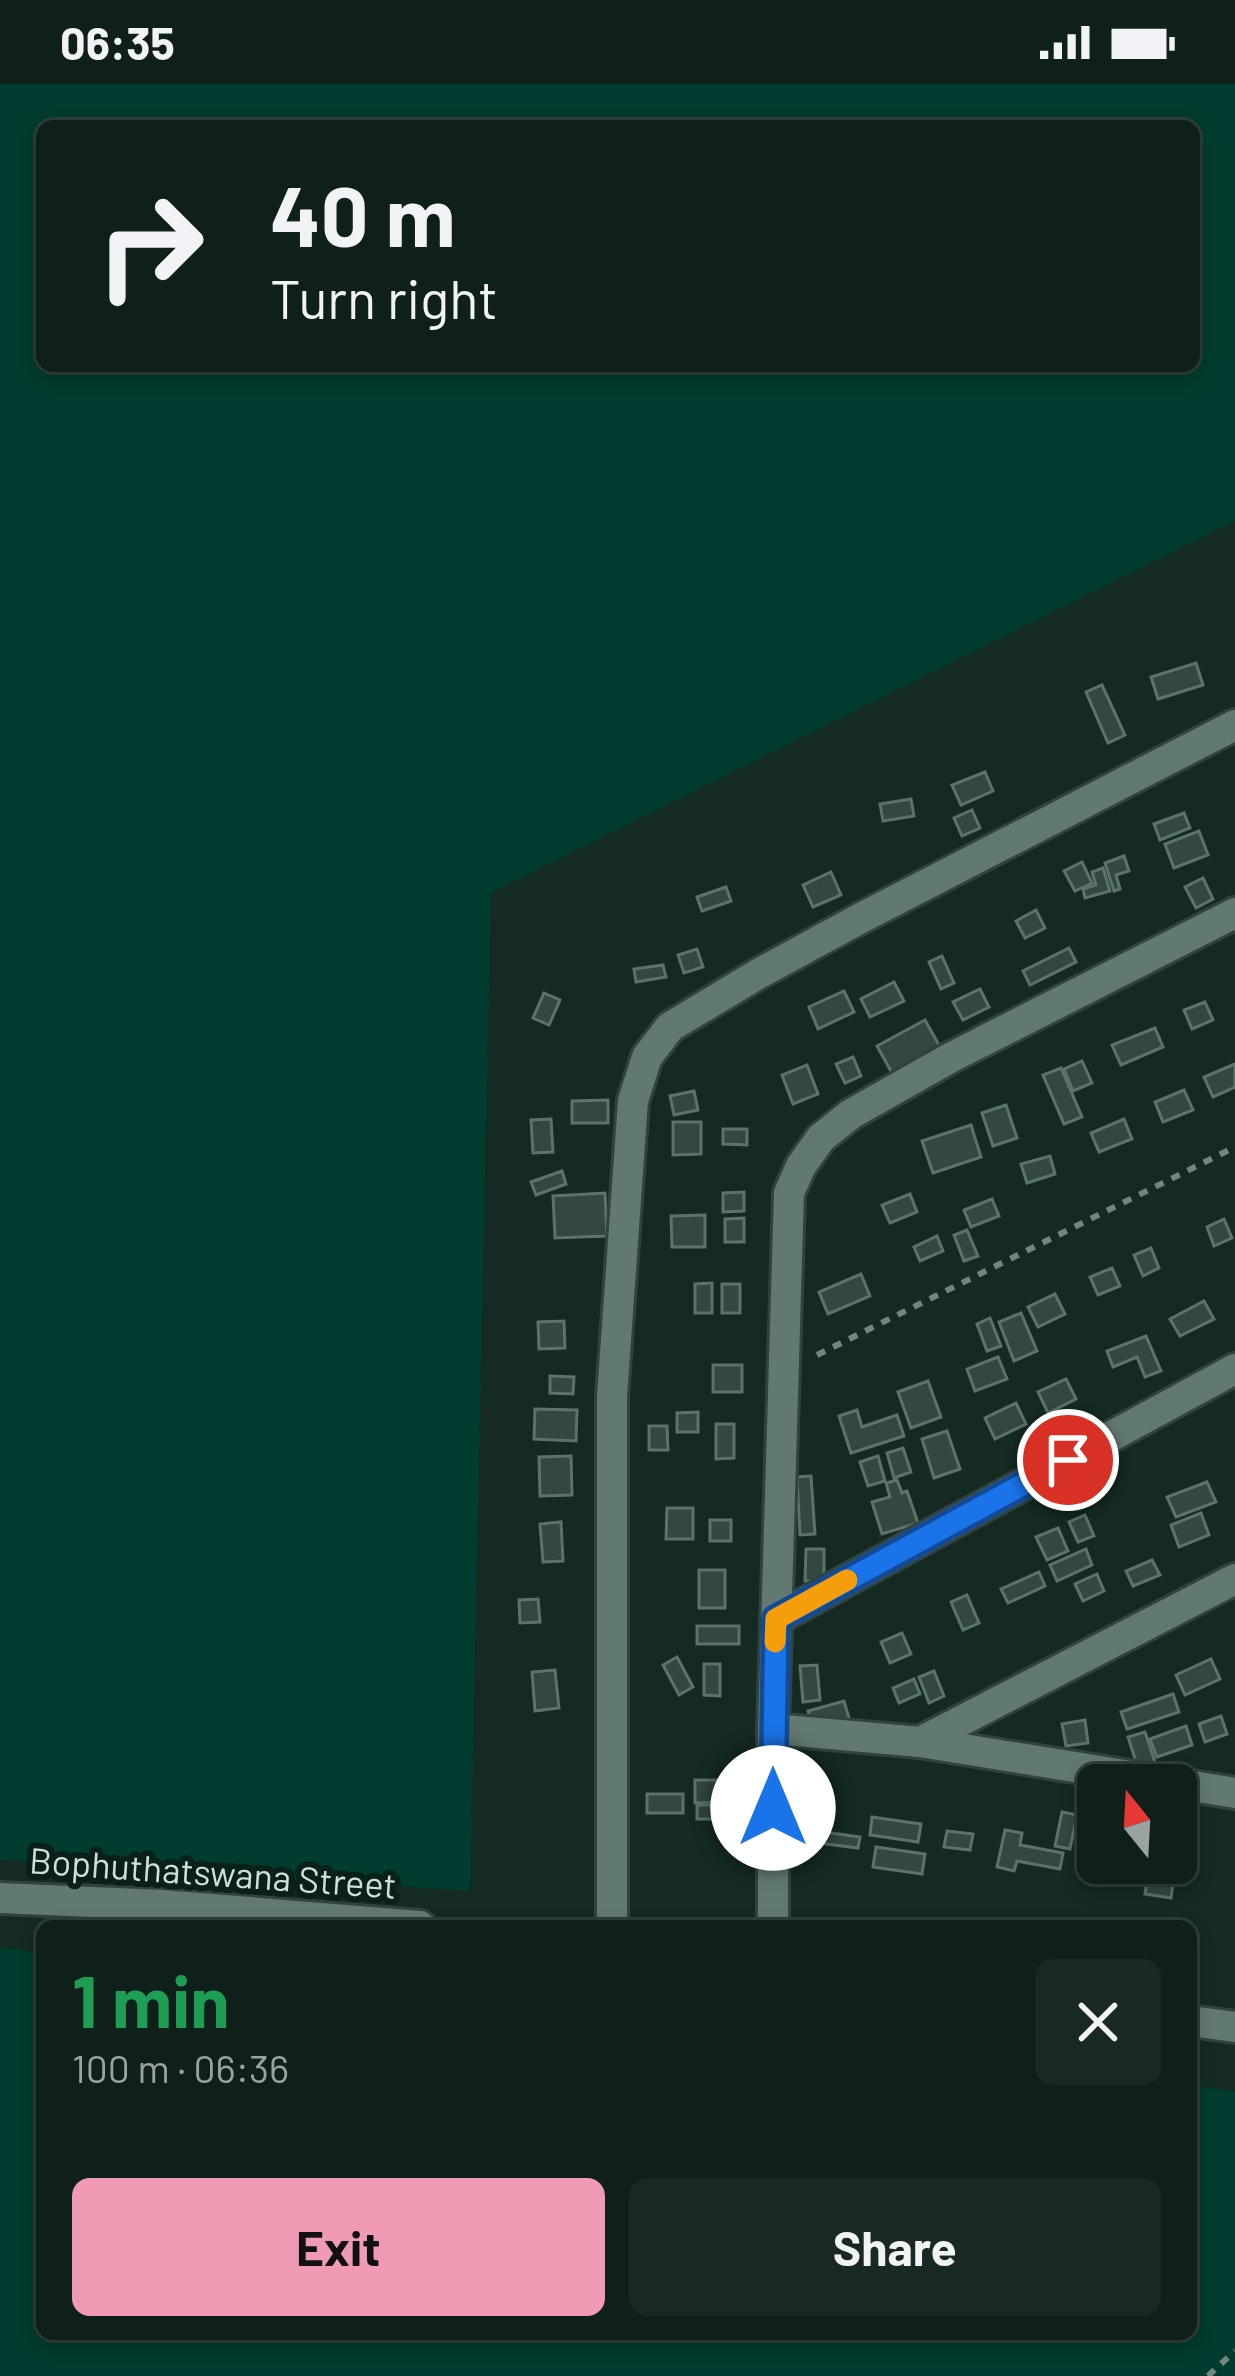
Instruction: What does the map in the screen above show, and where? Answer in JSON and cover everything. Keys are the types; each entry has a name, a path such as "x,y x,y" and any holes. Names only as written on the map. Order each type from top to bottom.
{"street":[{"path":"612,1920 612,1396 633,1101 647,1057 670,1027 758,974 1235,725"},
{"path":"773,1920 782,1372 789,1193 800,1166 821,1138 851,1114 950,1058 1235,913"},
{"path":"776,1619 1235,1370"},
{"path":"920,1742 1235,1579"},
{"path":"773,1730 920,1742 1235,1793"},
{"name":"Bophuthatswana Street","path":"0,1898 343,1920"},
{"path":"1197,2022 1235,2027"}],"path":[{"path":"782,1372 1235,1147"},
{"path":"1208,2376 1235,2351"}],"green space":[{"path":"0,84 1235,84 1235,521 491,893 470,1891 0,1860"},
{"path":"0,1948 36,1951 36,2340 1197,2340 1197,2086 1235,2092 1235,2376 0,2376"}],"building":[{"path":"1196,663 1203,685 1158,699 1151,677"},
{"path":"1102,685 1125,735 1108,743 1086,692"},
{"path":"985,772 993,791 961,805 952,785"},
{"path":"911,799 914,816 883,821 880,804"},
{"path":"972,810 980,828 962,836 954,818"},
{"path":"1184,813 1190,828 1160,840 1154,824"},
{"path":"1199,831 1208,855 1174,868 1165,844"},
{"path":"1124,856 1129,871 1116,875 1120,889 1114,891 1105,863"},
{"path":"1082,862 1092,883 1075,891 1064,871"},
{"path":"1103,868 1110,891 1085,898 1083,889 1096,885 1092,872"},
{"path":"831,872 841,895 813,907 803,885"},
{"path":"1203,878 1213,899 1196,908 1185,887"},
{"path":"726,887 731,901 702,911 697,897"},
{"path":"1036,910 1045,928 1025,938 1016,921"},
{"path":"1069,948 1076,962 1030,985 1023,971"},
{"path":"697,949 703,967 684,973 678,955"},
{"path":"942,956 954,983 941,989 929,962"},
{"path":"663,965 666,977 636,982 634,969"},
{"path":"894,982 904,1001 870,1017 861,999"},
{"path":"980,989 989,1007 963,1020 953,1002"},
{"path":"844,991 854,1012 818,1029 809,1007"},
{"path":"544,993 560,1000 549,1025 533,1018"},
{"path":"1205,1002 1213,1020 1192,1029 1184,1010"},
{"path":"925,1020 940,1047 892,1073 877,1046"},
{"path":"1155,1028 1163,1047 1121,1065 1112,1045"},
{"path":"853,1057 861,1076 845,1083 836,1064"},
{"path":"1082,1061 1092,1083 1073,1091 1064,1069"},
{"path":"1235,1064 1235,1087 1213,1097 1204,1077"},
{"path":"807,1065 818,1094 793,1104 782,1075"},
{"path":"1061,1068 1082,1117 1064,1124 1043,1075"},
{"path":"1184,1090 1193,1110 1163,1122 1155,1102"},
{"path":"694,1091 698,1110 674,1115 670,1096"},
{"path":"608,1100 608,1123 572,1123 572,1101"},
{"path":"1006,1105 1017,1138 993,1146 982,1113"},
{"path":"551,1119 553,1152 533,1153 531,1120"},
{"path":"1124,1119 1132,1139 1099,1152 1091,1133"},
{"path":"673,1122 701,1122 701,1154 673,1155"},
{"path":"971,1125 981,1157 933,1173 922,1141"},
{"path":"723,1129 747,1129 747,1145 723,1144"},
{"path":"1050,1156 1055,1174 1027,1183 1021,1164"},
{"path":"562,1171 566,1184 536,1195 531,1182"},
{"path":"744,1192 744,1211 723,1212 723,1193"},
{"path":"605,1193 607,1236 555,1238 553,1196"},
{"path":"910,1194 917,1212 890,1223 882,1205"},
{"path":"992,1199 999,1216 971,1227 964,1210"},
{"path":"705,1215 705,1247 672,1247 671,1216"},
{"path":"744,1218 744,1242 725,1242 725,1219"},
{"path":"1224,1219 1232,1238 1214,1246 1207,1227"},
{"path":"967,1230 978,1256 964,1261 954,1235"},
{"path":"937,1236 943,1251 920,1261 914,1247"},
{"path":"1151,1248 1159,1268 1143,1276 1134,1255"},
{"path":"1112,1268 1120,1286 1098,1295 1090,1277"},
{"path":"861,1274 870,1296 828,1314 819,1292"},
{"path":"712,1283 712,1313 695,1313 695,1284"},
{"path":"722,1284 740,1284 740,1313 722,1313"},
{"path":"1055,1294 1065,1314 1038,1327 1028,1307"},
{"path":"1204,1301 1214,1319 1180,1336 1170,1319"},
{"path":"1021,1313 1037,1351 1014,1361 999,1322"},
{"path":"990,1318 1001,1346 987,1351 977,1324"},
{"path":"564,1321 565,1348 539,1349 538,1322"},
{"path":"1146,1336 1161,1371 1145,1377 1137,1357 1113,1367 1107,1351"},
{"path":"998,1357 1007,1379 975,1391 967,1369"},
{"path":"713,1365 742,1365 742,1392 713,1392"},
{"path":"550,1376 574,1377 573,1394 550,1393"},
{"path":"1066,1379 1076,1399 1048,1413 1038,1392"},
{"path":"928,1381 941,1417 911,1428 898,1392"},
{"path":"1016,1403 1026,1424 995,1439 985,1418"},
{"path":"535,1409 577,1410 576,1441 534,1439"},
{"path":"857,1410 862,1427 897,1415 904,1436 851,1453 839,1416"},
{"path":"698,1412 698,1432 677,1432 677,1413"},
{"path":"716,1424 734,1424 734,1458 716,1459"},
{"path":"649,1426 667,1426 668,1450 649,1450"},
{"path":"947,1431 960,1469 934,1478 922,1439"},
{"path":"903,1448 911,1472 894,1478 887,1453"},
{"path":"571,1456 572,1495 540,1496 539,1457"},
{"path":"878,1456 885,1481 868,1486 860,1462"},
{"path":"811,1476 815,1534 800,1535 797,1477"},
{"path":"897,1480 902,1493 907,1491 918,1523 882,1534 872,1502 890,1497 886,1483"},
{"path":"1207,1482 1216,1502 1176,1517 1167,1497"},
{"path":"667,1508 693,1508 693,1539 666,1539"},
{"path":"1201,1513 1209,1535 1179,1547 1171,1525"},
{"path":"1085,1515 1094,1536 1078,1542 1069,1522"},
{"path":"710,1520 731,1520 731,1541 710,1541"},
{"path":"561,1522 563,1561 543,1562 540,1524"},
{"path":"1058,1528 1068,1551 1047,1560 1036,1537"},
{"path":"806,1549 824,1549 824,1581 805,1581"},
{"path":"1086,1549 1092,1565 1057,1581 1050,1565"},
{"path":"1152,1560 1160,1575 1133,1586 1126,1571"},
{"path":"699,1570 725,1570 725,1608 699,1608"},
{"path":"1039,1572 1045,1586 1008,1603 1001,1589"},
{"path":"1097,1574 1104,1591 1083,1601 1075,1584"},
{"path":"967,1595 979,1623 963,1630 951,1602"},
{"path":"538,1599 540,1622 520,1623 519,1600"},
{"path":"697,1626 739,1626 739,1644 697,1644"},
{"path":"902,1633 911,1654 890,1663 881,1642"},
{"path":"677,1657 693,1687 679,1695 663,1665"},
{"path":"1211,1659 1220,1679 1185,1695 1176,1675"},
{"path":"704,1664 720,1664 720,1696 704,1695"},
{"path":"817,1665 820,1700 803,1702 800,1666"},
{"path":"555,1670 559,1708 535,1711 532,1672"},
{"path":"934,1671 944,1696 929,1703 919,1677"},
{"path":"914,1679 920,1694 899,1703 893,1688"},
{"path":"1173,1694 1179,1712 1127,1729 1121,1712"},
{"path":"844,1701 849,1718 813,1728 808,1711"},
{"path":"1221,1716 1227,1734 1205,1742 1199,1724"},
{"path":"1085,1720 1088,1743 1066,1746 1062,1724"},
{"path":"1186,1726 1192,1745 1157,1757 1150,1739"},
{"path":"1145,1732 1156,1764 1137,1764 1128,1737"},
{"path":"695,1780 717,1780 717,1802 695,1803"},
{"path":"647,1794 683,1794 683,1813 647,1813"},
{"path":"697,1805 739,1805 739,1819 697,1819"},
{"path":"1062,1812 1077,1815 1070,1849 1055,1846"},
{"path":"872,1817 921,1824 918,1842 870,1835"},
{"path":"803,1829 860,1837 858,1848 802,1841"},
{"path":"1005,1830 1022,1833 1020,1845 1063,1853 1060,1869 1017,1861 1014,1871 997,1867"},
{"path":"947,1831 973,1834 970,1850 944,1847"},
{"path":"876,1847 925,1854 922,1874 873,1867"},
{"path":"1146,1884 1173,1884 1171,1898 1145,1894"}],"slow traffic":[{"path":"775,1642 776,1619 847,1580"}],"route":[{"path":"773,1808 776,1619 1068,1460"}]}
